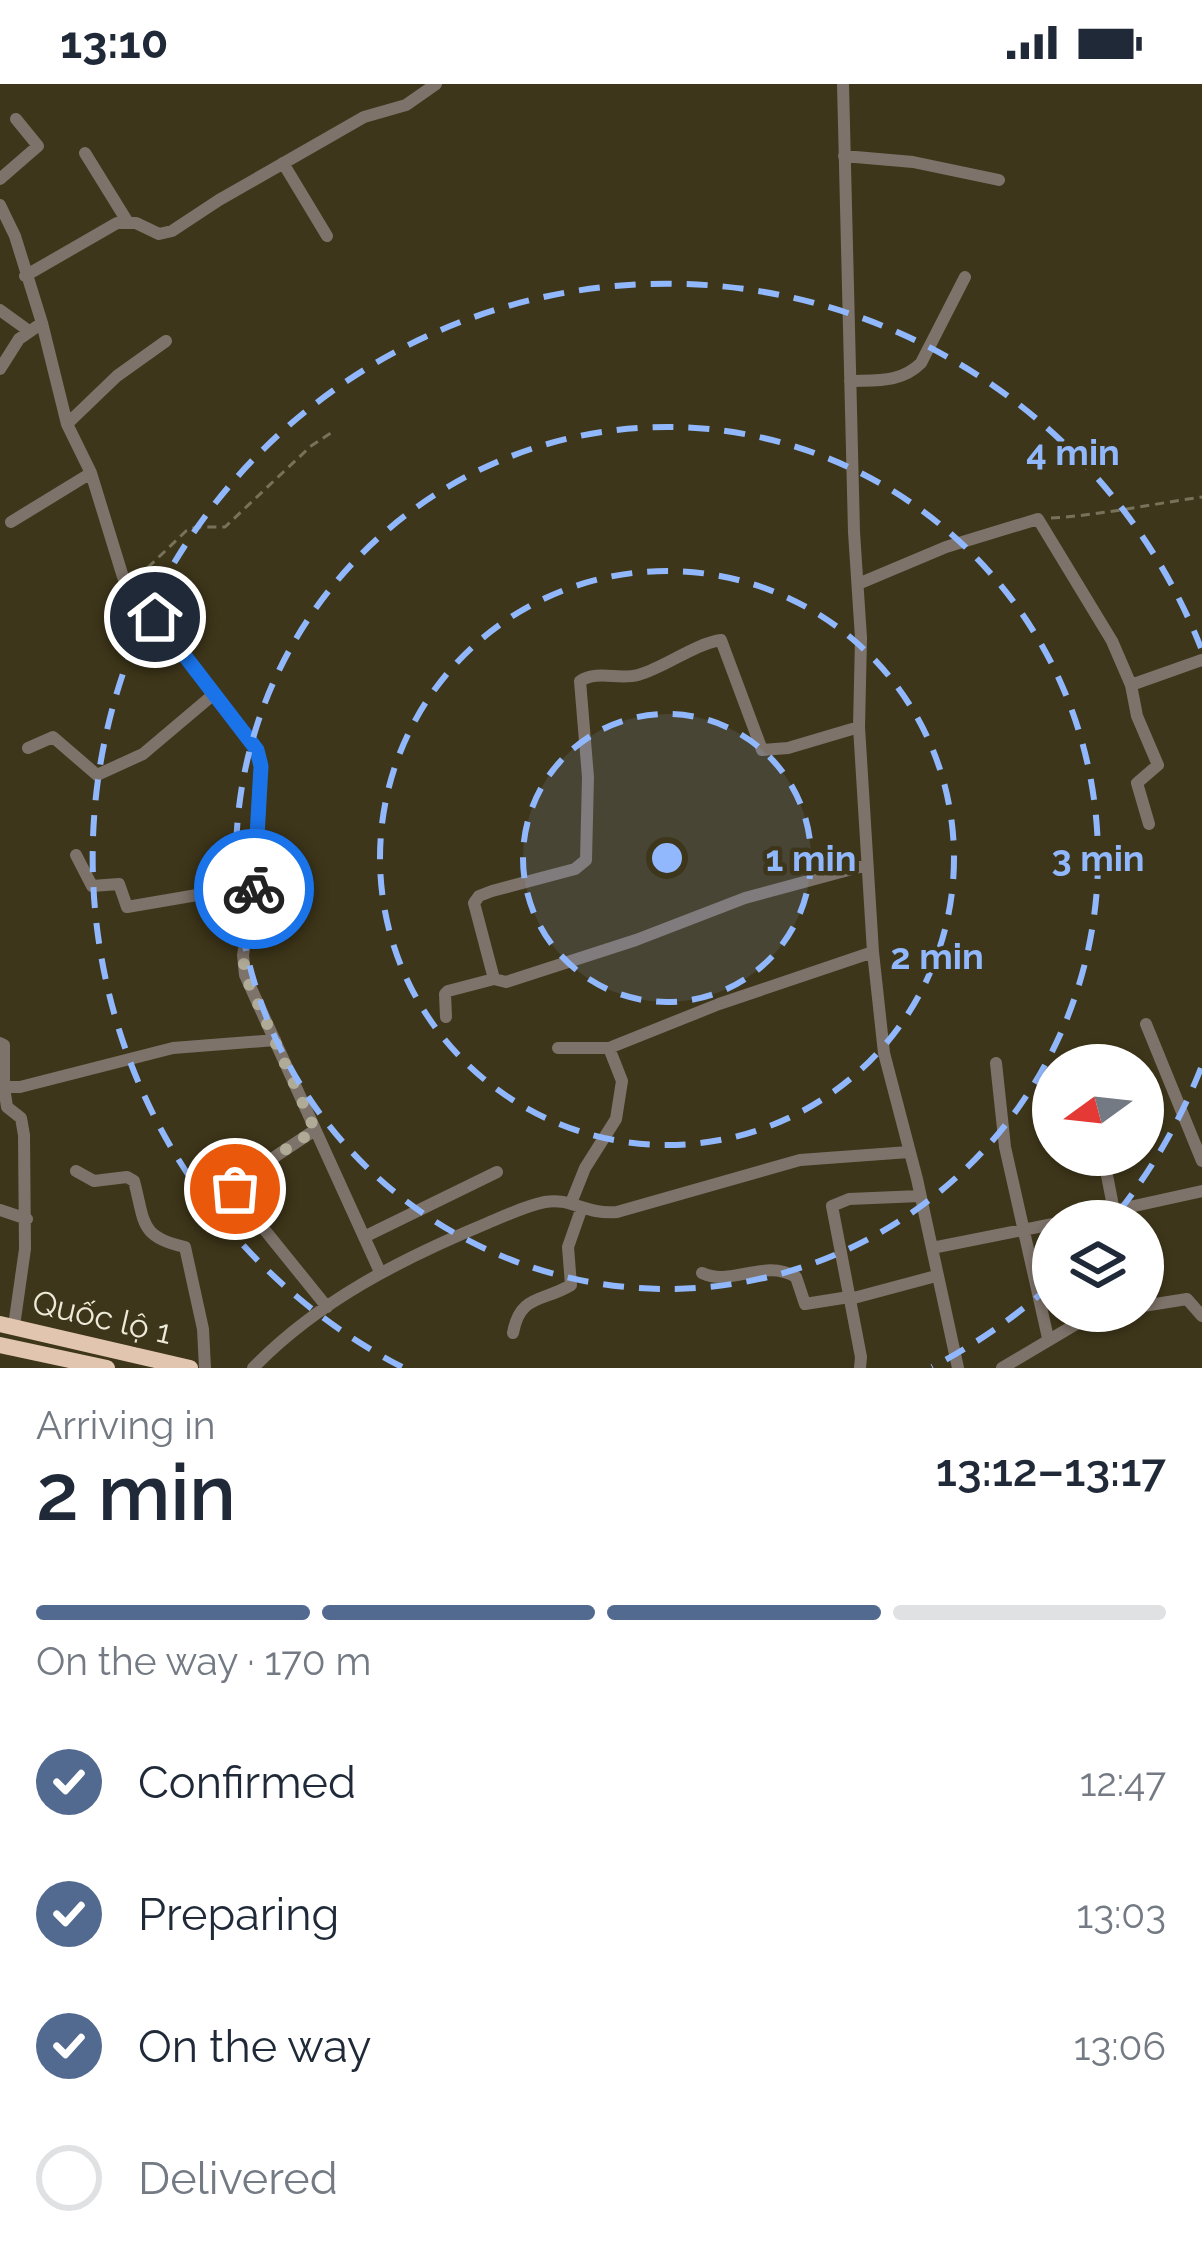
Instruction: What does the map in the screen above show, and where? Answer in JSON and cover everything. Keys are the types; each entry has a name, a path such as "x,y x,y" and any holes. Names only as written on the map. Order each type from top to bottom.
{"highway":[{"name":"Quốc lộ 1","path":"7,1325 190,1368"},
{"name":"Quốc lộ 1","path":"0,1345 22,1359 107,1368"}],"street":[{"path":"85,153 127,221 166,233 364,117 406,105 428,94 436,84"},
{"path":"843,84 861,638 859,728 873,952 884,1053 958,1368"},
{"path":"0,179 38,146 16,119"},
{"path":"844,156 913,162 999,179"},
{"path":"284,163 327,236"},
{"path":"0,205 15,236 35,327 67,424 91,473 118,563 129,585 252,740 261,766 254,893 243,965 380,1272"},
{"path":"25,276 127,221"},
{"path":"850,381 901,378 910,373 921,363 965,277"},
{"path":"0,310 35,327"},
{"path":"0,369 35,327"},
{"path":"67,424 117,376 166,340"},
{"path":"11,522 91,473"},
{"path":"858,584 946,547 1038,519 1112,641 1131,685 1137,716 1157,765 1137,783 1149,824"},
{"path":"494,979 475,899 575,869 586,860 589,777 580,682 584,678 644,673 721,640 762,750 788,748 831,732 859,728"},
{"path":"1131,685 1202,660"},
{"path":"28,748 53,737 97,775 143,754 214,694"},
{"path":"76,855 92,886 115,882 127,907 254,893"},
{"path":"446,1017 448,991 494,979 512,980 746,898 866,865"},
{"path":"558,1048 609,1048 719,1004 873,952"},
{"path":"1146,1024 1202,1161"},
{"path":"4,1087 55,1079 173,1048 275,1040"},
{"path":"0,1042 4,1045 7,1107 21,1118 27,1220 7,1325"},
{"path":"513,1333 525,1304 572,1285 568,1247 584,1168 616,1119 621,1085 609,1048"},
{"path":"996,1063 1005,1147 1048,1338"},
{"path":"315,1130 255,1170 234,1192 327,1307"},
{"path":"253,1368 327,1307 380,1272 547,1201 595,1214 616,1212 800,1160 909,1152"},
{"path":"76,1171 94,1181 127,1177 134,1181 147,1230 157,1241 185,1247 203,1329 205,1368"},
{"path":"364,1237 496,1172"},
{"path":"1162,1200 1202,1191"},
{"path":"860,1368 832,1206 842,1200 920,1196"},
{"path":"0,1210 27,1220"},
{"path":"932,1248 1032,1228"},
{"path":"702,1273 716,1279 761,1268 787,1271 796,1276 805,1304 936,1276"},
{"path":"1164,1302 1192,1301 1202,1316"},
{"path":"1002,1368 1059,1332"}],"path":[{"path":"129,585 186,531 225,527 331,433"},
{"path":"1038,519 1094,516 1202,496"}],"way so far":[{"path":"235,1189 315,1130 245,975 243,955 254,889"}],"route":[{"path":"155,617 257,750 261,766 254,889"}]}
